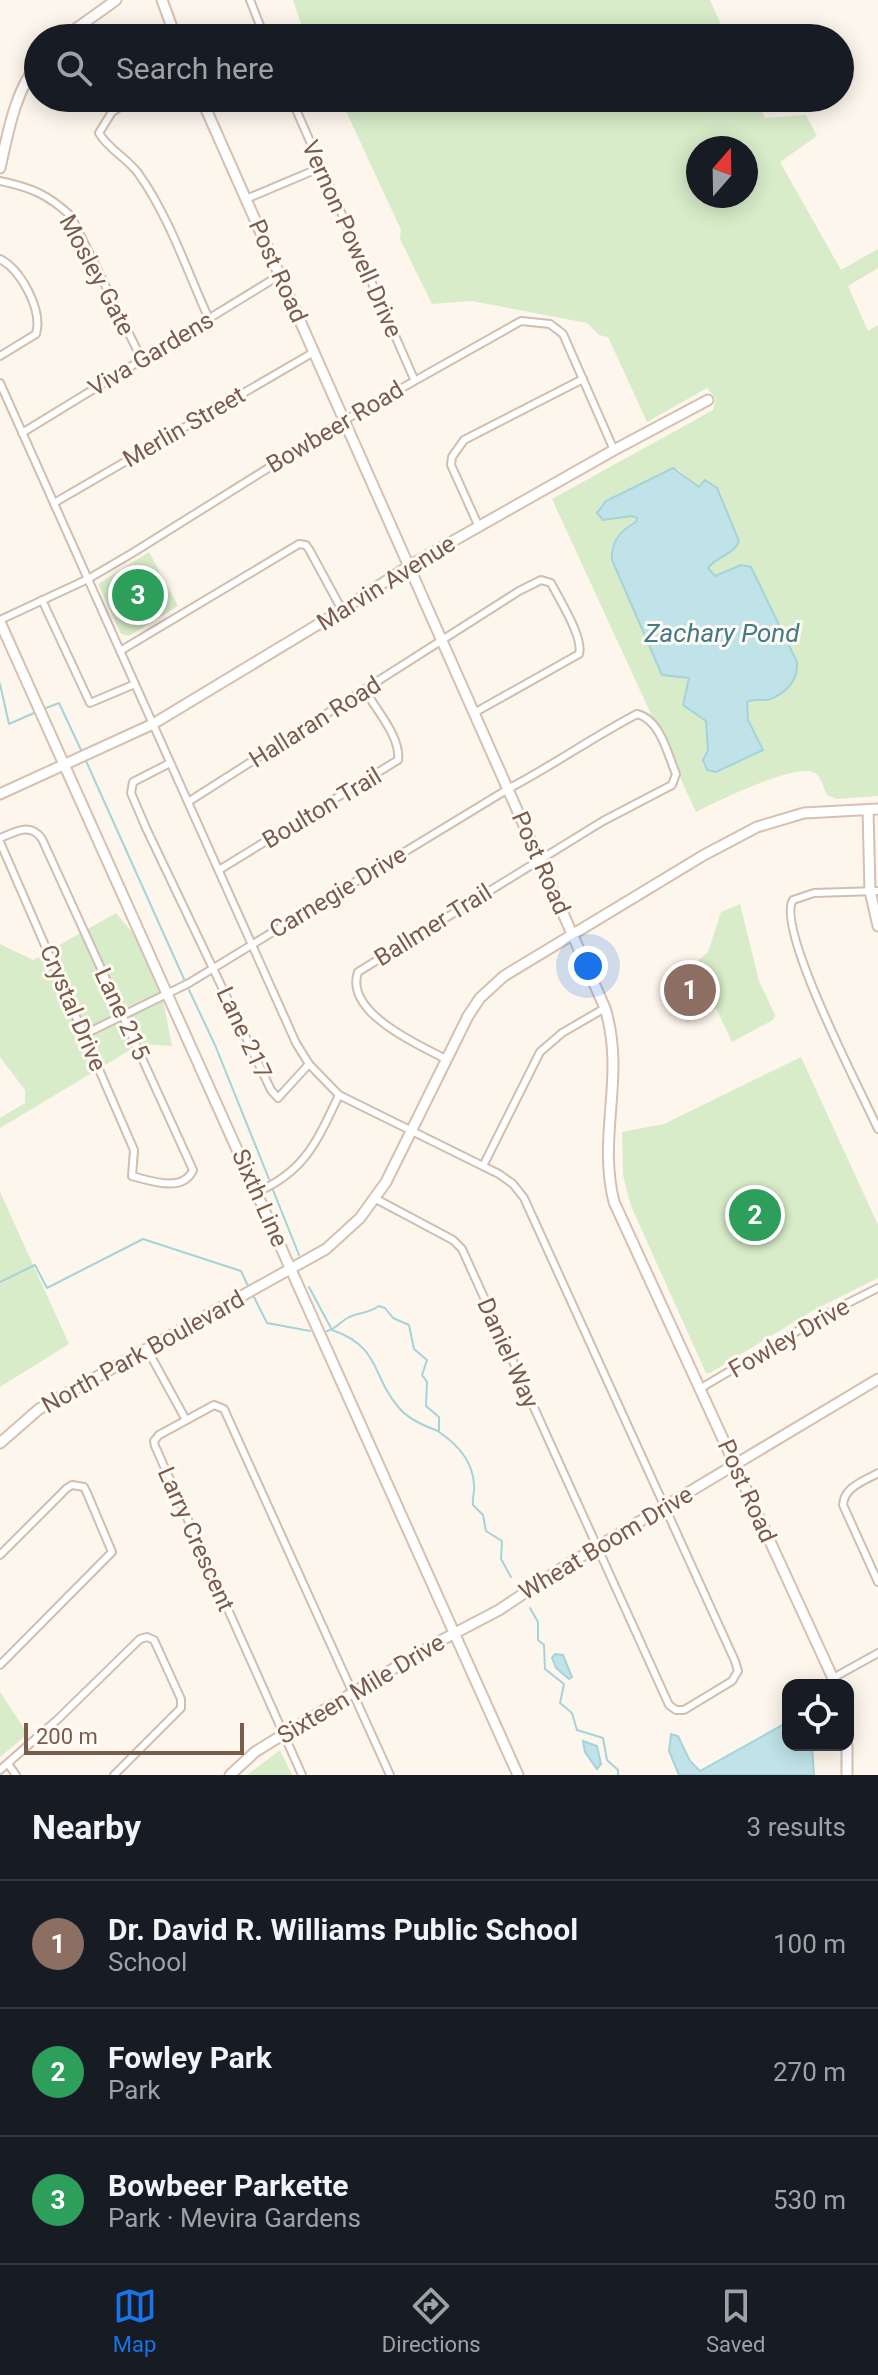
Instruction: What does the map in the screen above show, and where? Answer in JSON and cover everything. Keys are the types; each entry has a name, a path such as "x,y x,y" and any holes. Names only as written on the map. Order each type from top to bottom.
{"street":[{"path":"83,24 116,0"},
{"path":"162,0 171,24"},
{"path":"250,0 259,24"},
{"path":"0,168 12,117 24,87"},
{"path":"112,112 99,133 137,173 160,210 209,319"},
{"name":"Post Road","path":"207,112 605,1008 614,1061 607,1138 607,1174 614,1202 833,1679"},
{"name":"Vernon Powell Drive","path":"297,112 414,379"},
{"path":"246,199 322,167"},
{"name":"Mosley Gate","path":"0,181 40,192 71,216 142,360"},
{"path":"0,259 18,272 38,324 36,334 0,356"},
{"name":"Viva Gardens","path":"22,433 280,275"},
{"name":"Bowbeer Road","path":"0,621 88,579 345,420 521,321 558,327 614,450"},
{"name":"Merlin Street","path":"54,503 314,352"},
{"path":"479,527 451,465 456,449 464,440 583,379"},
{"path":"0,383 296,1043 309,1064 339,1095 411,1129 513,1184 529,1205 664,1507"},
{"name":"Marvin Avenue","path":"0,794 153,724 409,566 708,400"},
{"path":"120,651 299,544 306,545 310,551 342,610"},
{"name":"Hallaran Road","path":"188,802 510,597 541,580 551,583 576,634 581,648 579,654 474,713"},
{"path":"42,600 90,703 135,684"},
{"name":"Sixth Line","path":"0,621 518,1775"},
{"name":"Boulton Trail","path":"219,870 398,760 399,750 394,739 365,690"},
{"name":"Carnegie Drive","path":"83,1035 168,995 637,714 649,719 676,774 672,785 603,821 540,860"},
{"path":"170,763 133,782 131,793 214,968"},
{"path":"873,810 874,891 878,926"},
{"name":"North Park Boulevard","path":"0,1443 39,1409 292,1270 343,1235 376,1199 468,1016 485,993 504,976 704,855 757,827 804,813 873,810"},
{"name":"Lane 215","path":"0,840 26,828 39,834 193,1170 190,1178 178,1184 132,1176"},
{"name":"Crystal Drive","path":"0,840 134,1150 132,1176"},
{"name":"Ballmer Trail","path":"446,1059 403,1037 377,1019 358,990 355,980 358,972 540,860"},
{"path":"874,891 801,896 791,902 789,914 802,962 878,1129"},
{"name":"Lane 217","path":"214,968 271,1090 278,1098 309,1064"},
{"path":"483,1166 540,1052 562,1033 605,1008"},
{"path":"257,1192 277,1183 313,1149 339,1095"},
{"name":"Daniel Way","path":"376,1199 453,1240 462,1249 667,1701 676,1710 687,1708 732,1681 738,1671 664,1507"},
{"name":"Fowley Drive","path":"701,1388 826,1314 878,1288"},
{"path":"147,1349 186,1420"},
{"name":"Wheat Boom Drive","path":"455,1633 878,1379"},
{"name":"Larry Crescent","path":"284,1734 156,1451 156,1437 214,1405 224,1409 390,1775"},
{"path":"878,1473 848,1491 843,1499 843,1505 875,1567 878,1582"},
{"path":"0,1555 67,1488 78,1485 84,1487 112,1552 0,1665"},
{"name":"Sixteen Mile Drive","path":"230,1775 255,1752 455,1633"},
{"path":"0,1770 140,1639 147,1637 154,1640 181,1699 181,1708 114,1775"},
{"path":"839,1679 878,1653"},
{"path":"284,1734 302,1775"},
{"path":"847,1751 847,1775"},
{"path":"8,1764 16,1775"}],"green space":[{"path":"293,0 710,0 721,24 301,24"},
{"path":"346,112 762,112 765,118 806,115 817,136 780,162 841,270 878,249 878,268 848,286 868,331 878,325 878,796 837,799 827,795 815,773 805,771 774,778 696,812 552,499 713,410 716,399 707,388 647,422 608,337 599,335 587,323 472,301 432,304 400,239 401,230","holes":["669,469 679,470 700,488 702,485 717,488 739,541 737,546 708,568 715,577 741,565 797,671 793,681 782,692 747,702 748,720 753,730 704,766 703,760 708,750 706,721 690,678 611,552 617,536 637,518 606,501"]},
{"path":"149,552 178,606 129,636 121,634 98,584"},
{"path":"740,904 759,981 775,1015 773,1020 732,1042 716,1008 687,1022 683,1010 679,1017 673,1006 692,974 689,969 708,952 721,912"},
{"path":"116,913 133,933 162,994 172,1046 140,1044 0,1128 0,1118 25,1103 25,1090 0,1057 0,944 33,960"},
{"path":"801,1057 878,1225 878,1278 812,1311 706,1373 631,1206 623,1175 622,1132 664,1124"},
{"path":"0,1192 69,1344 0,1387"},
{"path":"0,1692 25,1730 24,1737 0,1757"},
{"path":"280,1750 292,1775 247,1775"}],"water":[{"name":"Zachary Pond","path":"673,468 699,487 705,480 717,488 739,541 734,549 708,568 715,576 741,565 751,567 797,662 794,679 783,692 770,699 747,702 748,720 763,750 716,772 707,770 703,760 708,750 706,721 683,705 689,678 662,675 612,560 618,537 637,518 603,520 597,513 606,501"},
{"path":"555,1654 563,1655 572,1677 569,1679 556,1668 552,1658"},
{"path":"782,1725 782,1751 812,1751 814,1775 679,1775 669,1751 671,1734 678,1736 690,1761 700,1771"},
{"path":"583,1741 597,1746 601,1764 597,1769 585,1752"}],"waterway":[{"path":"0,684 9,724 34,713"},
{"path":"46,708 59,703 81,750"},
{"path":"86,761 184,979"},
{"path":"189,990 215,1045 269,1179"},
{"path":"273,1190 299,1255"},
{"path":"0,1282 35,1265 47,1288 143,1239 241,1271 249,1288"},
{"path":"309,1287 332,1330 348,1337 368,1354 400,1409 438,1431"},
{"path":"252,1293 267,1323 310,1331"},
{"path":"327,1331 349,1317 379,1306 393,1318 409,1325 414,1349 427,1360 422,1375 427,1382 426,1406 439,1417 439,1432 458,1448 471,1469 473,1505 483,1515 486,1531 502,1541 501,1559 511,1577"},
{"path":"530,1608 538,1622 538,1640 544,1645 545,1669 564,1684 560,1703 572,1713 577,1730 603,1738 607,1760 618,1770 618,1775"}],"place":[{"name":"Bowbeer Parkette","path":"138,595"},
{"name":"Dr. David R. Williams Public School","path":"690,990"},
{"name":"Fowley Park","path":"755,1215"}]}
